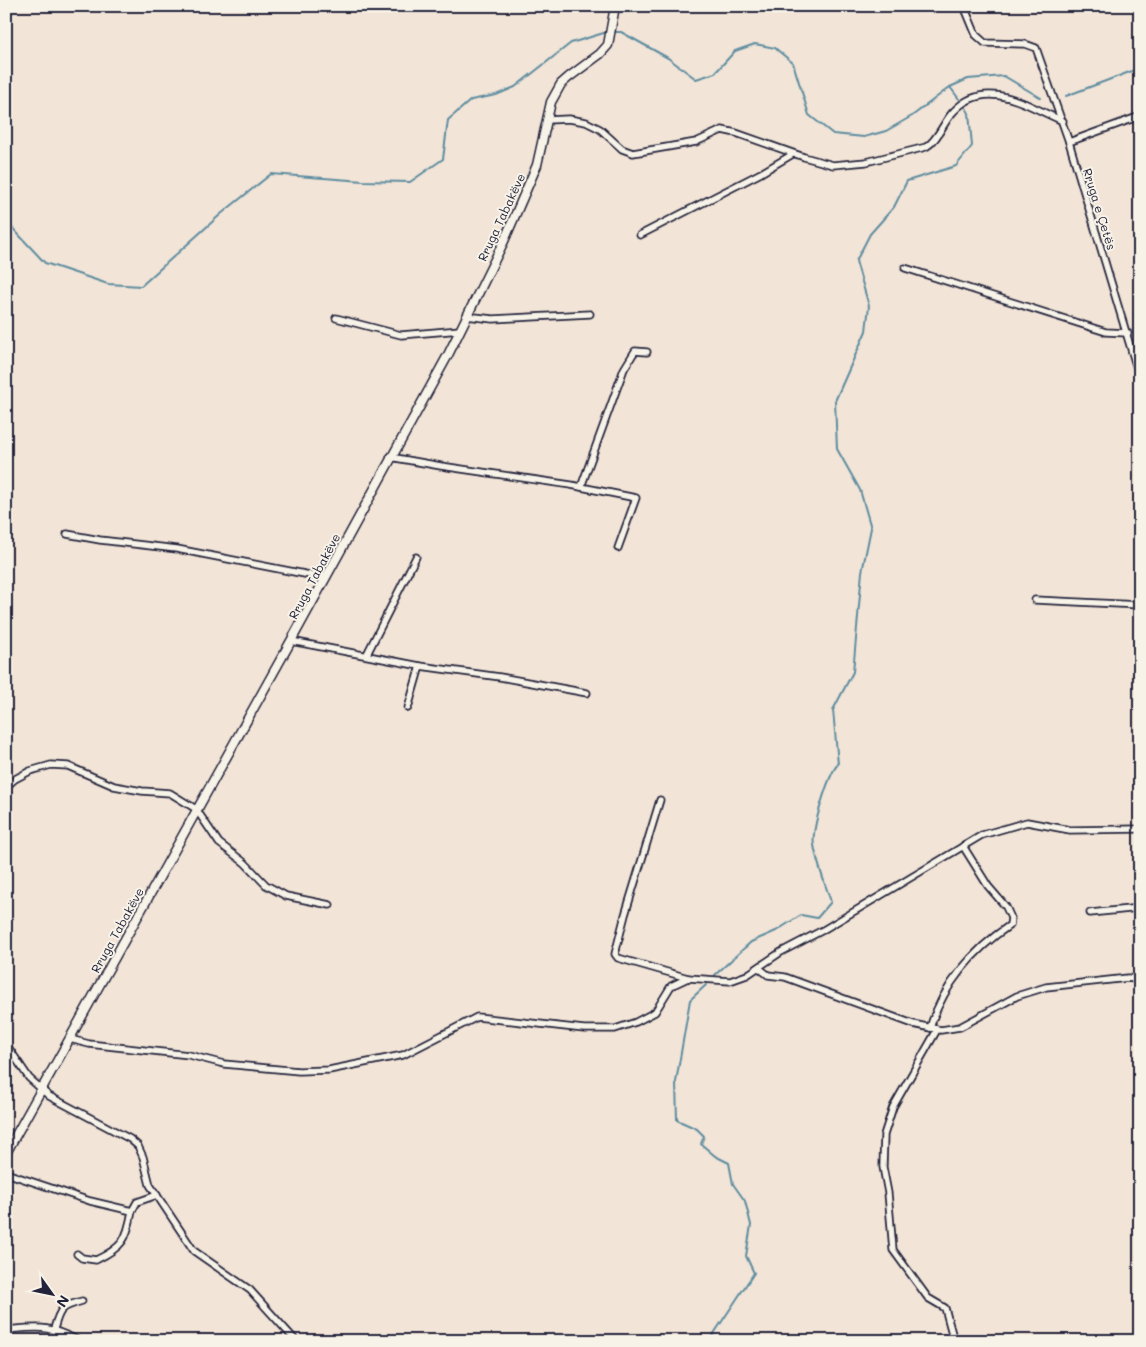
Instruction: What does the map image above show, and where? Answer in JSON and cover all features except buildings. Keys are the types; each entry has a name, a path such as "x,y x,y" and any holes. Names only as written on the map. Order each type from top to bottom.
{"street":[{"name":"Rruga Tabakëve","path":"6,1152 448,355 504,241 537,165 552,102 561,84 600,54 608,45 615,6"},
{"name":"Rruga e Çetës","path":"964,6 976,35 985,43 1025,44 1036,48 1069,142 1128,333 1140,379"},
{"path":"547,120 569,119 586,122 600,129 622,150 633,153 696,142 722,130 751,138 793,154 833,165 866,162 921,150 934,142 958,107 970,100 984,96 1017,99 1062,121"},
{"path":"1069,142 1140,116"},
{"path":"640,235 793,154"},
{"path":"905,268 1106,332 1128,333"},
{"path":"466,316 493,319 590,314"},
{"path":"336,318 401,335 460,330"},
{"path":"581,487 624,369 635,351 647,352"},
{"path":"390,457 581,487 636,498 618,548"},
{"path":"67,534 177,550 325,578"},
{"path":"367,654 416,557"},
{"path":"1035,600 1140,605"},
{"path":"291,641 367,654 420,666 500,677 587,694"},
{"path":"408,708 420,666"},
{"path":"6,787 30,770 51,765 68,766 114,786 170,793 196,809 219,844 245,863 266,885 286,896 330,906"},
{"path":"660,800 615,954 618,958 688,978 730,981 759,968 781,952 823,930 982,835 1027,822 1070,830 1140,829"},
{"path":"930,1028 938,1006 955,976 993,937 1010,926 1011,918 1006,907 988,886 963,846"},
{"path":"1090,913 1140,908"},
{"path":"759,968 768,975 785,977 872,1010 937,1030 960,1027 1018,996 1046,987 1128,978 1140,980"},
{"path":"70,1039 89,1044 189,1055 224,1064 299,1072 329,1070 403,1055 477,1017 584,1029 615,1028 636,1022 655,1012 672,986 688,978"},
{"path":"937,1030 894,1108 884,1135 883,1167 888,1192 893,1250 928,1298 945,1308 954,1341"},
{"path":"6,1044 29,1078 41,1090 130,1139 138,1146 150,1184 194,1251 250,1290 296,1341"},
{"path":"6,1173 90,1201 132,1211"},
{"path":"77,1254 82,1258 96,1260 121,1245 128,1232 132,1211 137,1202 157,1195"},
{"path":"54,1329 58,1313 63,1307 82,1301"},
{"path":"6,1330 44,1327 54,1329 79,1341"}],"waterway":[{"path":"6,221 45,263 108,284 141,286 221,214 271,174 363,181 410,182 443,159 448,120 471,100 496,95 515,87 571,43 607,32"},
{"path":"612,32 621,32 668,58 696,79 715,73 735,51 755,44 775,48 793,63 809,115 833,134 864,137 886,131 912,116 950,87 968,79 1004,76 1041,98"},
{"path":"1066,96 1140,68"},
{"path":"950,87 959,99"},
{"path":"715,975 751,942 776,931 801,915 817,918 831,902 817,859 814,845 815,828 825,791 838,764 833,710 853,672 862,572 871,528 860,490 837,449 835,401 866,331 869,306 856,261 870,234 894,207 907,181 956,166 972,146 969,113 966,108"},
{"path":"706,985 690,1000 676,1082 677,1120 697,1129 704,1136 701,1144 715,1156 729,1163 733,1184 745,1201 751,1225 746,1256 754,1273 709,1341"}]}
